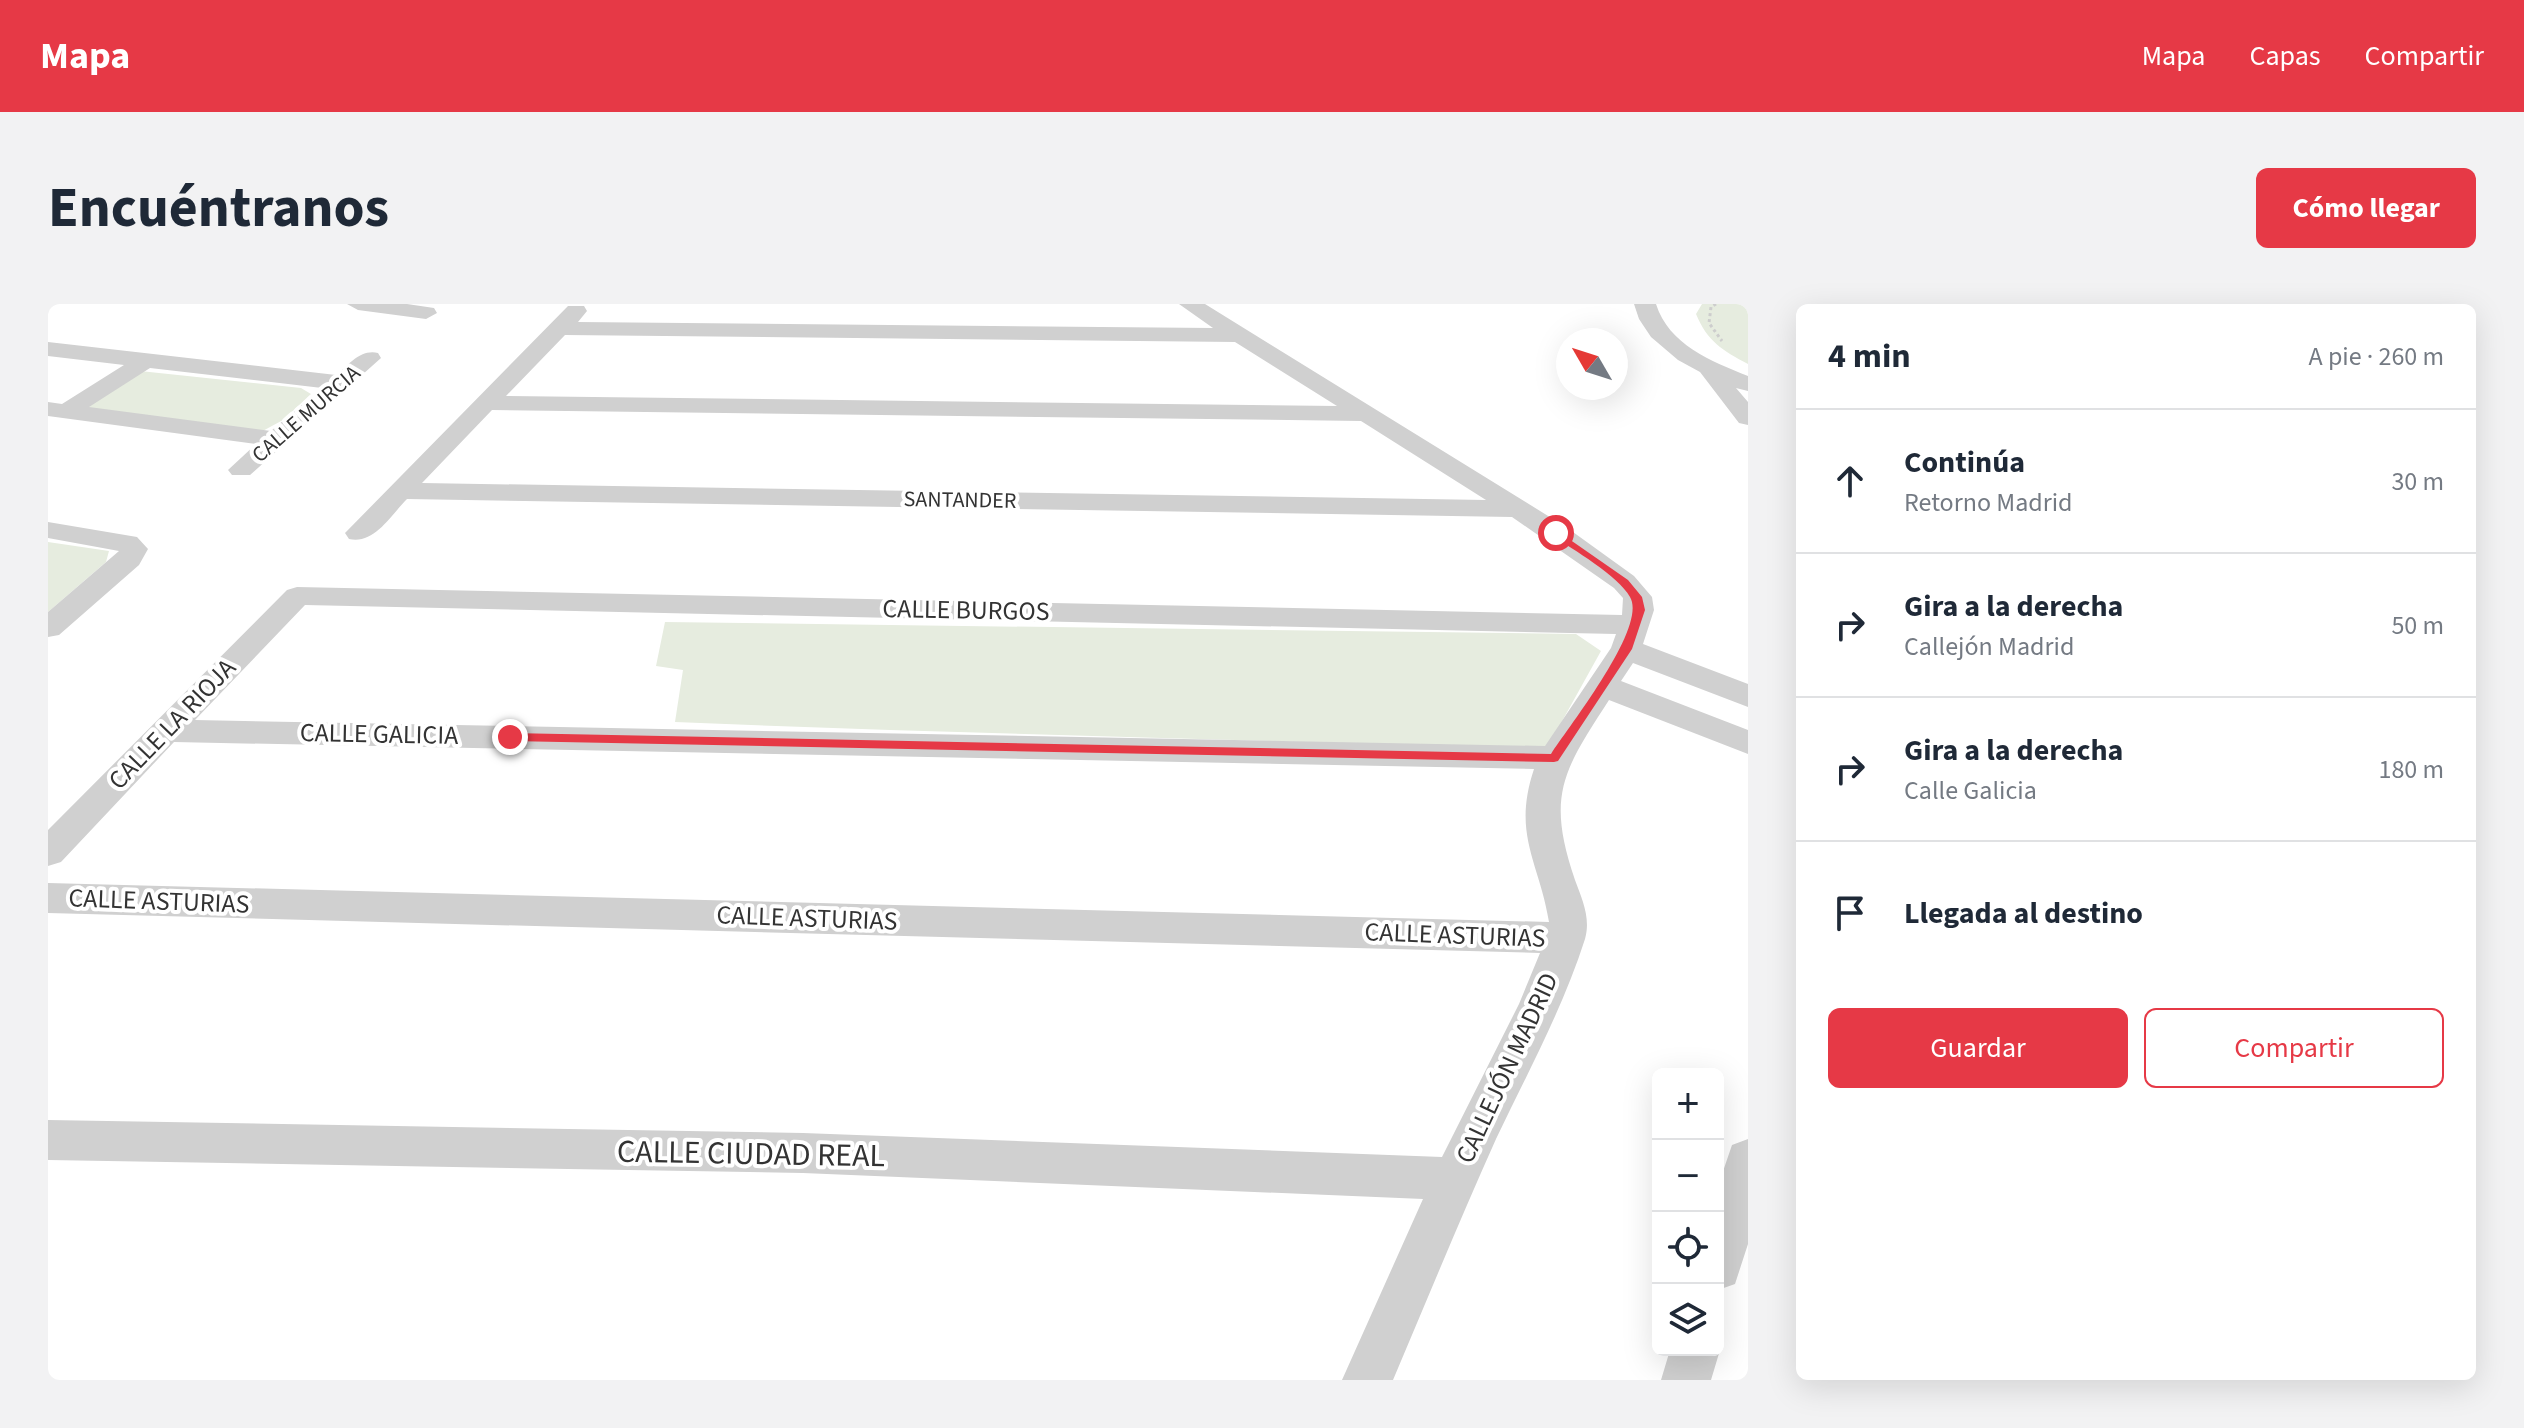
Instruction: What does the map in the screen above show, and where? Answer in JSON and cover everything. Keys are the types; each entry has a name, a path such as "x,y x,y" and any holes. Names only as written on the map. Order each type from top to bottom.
{"street":[{"path":"358,304 431,308"},
{"path":"359,533 583,304"},
{"path":"1190,304 1519,509 1624,582 1637,597 1639,610 1631,637"},
{"path":"1645,304 1657,330 1685,354 1748,384"},
{"path":"402,332 431,308"},
{"path":"559,328 1240,335"},
{"path":"48,349 341,383"},
{"name":"CALLE MURCIA","path":"241,470 370,358"},
{"path":"56,410 145,361"},
{"path":"1706,366 1748,418"},
{"path":"486,403 1364,414"},
{"path":"56,410 276,439"},
{"name":"SANTANDER","path":"400,491 1519,509"},
{"path":"48,530 127,543 134,549 129,559 48,628"},
{"name":"CALLE BURGOS","path":"297,596 1631,637 1748,696"},
{"name":"CALLE LA RIOJA","path":"48,852 297,596"},
{"name":"CALLEJÓN MADRID","path":"1367,1380 1455,1179 1539,1004 1566,938 1569,925 1542,824 1542,797 1554,758 1604,686 1631,637"},
{"path":"1604,686 1748,743"},
{"name":"CALLE GALICIA","path":"164,731 1554,758"},
{"name":"CALLE ASTURIAS","path":"48,898 1566,938"},
{"name":"CALLE CIUDAD REAL","path":"48,1140 803,1153 1455,1179"},
{"path":"1729,1265 1748,1160"},
{"path":"1686,1380 1693,1356"}],"path":[{"path":"1716,304 1711,307 1709,323 1722,342"}],"shaded area":[{"path":"1702,304 1748,304 1748,364 1723,350 1705,331 1696,314"},
{"path":"140,371 301,388 311,394 283,420 259,433 82,408"},
{"path":"48,542 109,551 106,562 48,612"},
{"path":"665,622 1576,634 1601,651 1546,750 893,730 675,722 683,670 656,666"}],"route":[{"path":"510,737 1554,758 1626,649 1639,610 1637,597 1624,582 1556,533"}]}
